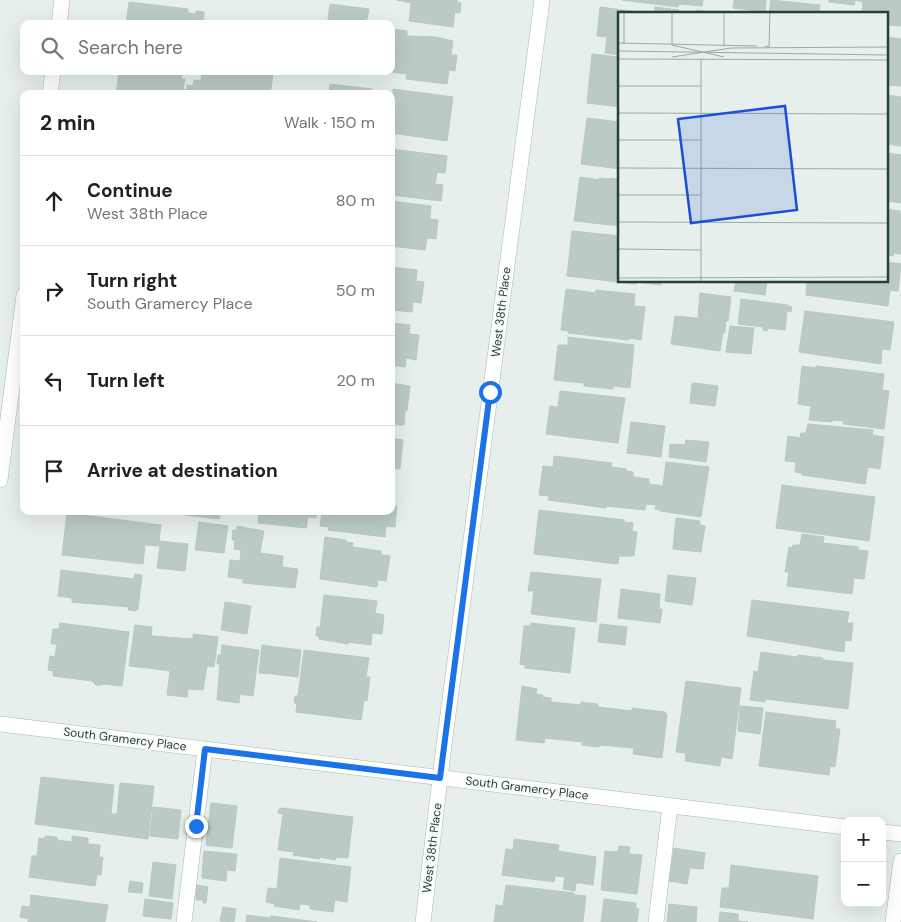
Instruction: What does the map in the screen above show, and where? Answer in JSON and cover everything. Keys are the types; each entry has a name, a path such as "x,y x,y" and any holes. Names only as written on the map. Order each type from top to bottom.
{"street":[{"path":"60,20 62,0"},
{"name":"West 38th Place","path":"423,922 440,778 542,0"},
{"path":"50,90 52,75"},
{"path":"0,480 20,326"},
{"name":"South Gramercy Place","path":"0,724 841,827"},
{"path":"184,922 205,749"},
{"path":"656,922 670,806"},
{"path":"886,832 901,834"},
{"path":"893,922 901,862"}],"building":[{"path":"397,0 457,0 457,2 461,3 460,13 455,12 453,27 409,21 411,3"},
{"path":"622,0 703,0 702,6 679,4 678,7"},
{"path":"734,0 766,0 765,12 733,8"},
{"path":"771,0 820,5 819,12 769,12"},
{"path":"829,0 855,0 854,5 829,2"},
{"path":"855,0 901,0 901,26 888,25 888,12 862,12 863,2"},
{"path":"129,2 188,9 188,13 204,12 203,20 127,20"},
{"path":"330,4 369,9 367,20 328,19"},
{"path":"600,7 638,12 618,12 618,55 605,53 607,37 597,36"},
{"path":"655,7 679,10 678,12 654,12"},
{"path":"395,30 407,31 407,36 436,37 453,41 451,55 457,55 455,71 449,70 447,84 406,79 407,74 395,72"},
{"path":"888,37 901,39 901,86 888,85"},
{"path":"592,54 618,57 618,107 587,103"},
{"path":"118,75 174,75 182,76 181,79 185,79 183,89 187,90 117,90"},
{"path":"202,75 273,75 271,90 187,90 187,85 193,86 194,80 201,81"},
{"path":"330,84 372,89 372,90 329,90"},
{"path":"393,89 453,97 447,141 395,134 395,90"},
{"path":"888,95 901,97 901,146 888,144"},
{"path":"587,118 618,122 618,169 581,164"},
{"path":"395,150 447,156 445,173 437,172 435,184 443,185 441,201 395,195"},
{"path":"888,153 901,155 901,203 888,201"},
{"path":"580,177 599,180 599,178 618,179 618,226 574,221"},
{"path":"395,202 431,206 430,219 438,220 436,239 427,238 425,250 395,246"},
{"path":"888,209 900,211 901,214 901,254 894,253 893,256 888,255"},
{"path":"572,231 618,236 618,282 567,276"},
{"path":"888,262 901,264 898,291 890,290 888,306 806,295 807,282 888,282"},
{"path":"395,267 417,270 416,281 424,282 421,303 413,302 412,312 395,310"},
{"path":"619,282 636,282 636,284"},
{"path":"636,282 661,282 661,285"},
{"path":"736,282 767,282 765,295 734,291"},
{"path":"566,289 595,293 596,290 635,294 634,306 645,307 641,340 568,333 569,331 561,330"},
{"path":"700,293 731,297 728,321 698,317"},
{"path":"741,299 792,307 791,312 787,311 785,330 768,328 767,331 763,330 763,327 738,324"},
{"path":"805,311 894,322 890,350 882,349 881,364 799,352"},
{"path":"675,316 726,321 720,351 671,344"},
{"path":"395,323 410,325 409,334 419,335 416,360 406,358 405,367 395,366"},
{"path":"730,326 754,328 751,354 726,352"},
{"path":"568,337 634,345 630,388 613,386 613,389 584,386 584,383 554,380 558,345 568,345"},
{"path":"802,366 884,374 882,390 889,391 884,429 843,424 844,421 809,420 811,406 798,404"},
{"path":"395,384 410,386 404,425 395,425"},
{"path":"692,384 718,386 715,406 690,403"},
{"path":"560,391 625,398 618,443 546,434 550,406 558,407"},
{"path":"631,422 665,426 661,457 627,453"},
{"path":"808,424 873,430 872,435 884,437 880,469 868,467 865,484 802,475 802,473 795,472 796,462 785,461 788,436 800,438 801,433 806,433"},
{"path":"395,439 403,440 400,469 395,469"},
{"path":"686,440 709,442 706,462 669,457 670,444 685,445"},
{"path":"554,456 612,463 611,467 633,472 633,477 649,479 649,484 663,486 666,462 709,467 701,517 660,511 655,509 656,505 646,504 645,510 606,506 606,508 548,500 549,496 539,495 543,466 553,467"},
{"path":"782,485 875,497 869,541 776,528"},
{"path":"395,506 397,506 395,527 386,526 385,537 328,530 329,527 320,526 321,515 395,515"},
{"path":"539,510 624,520 624,522 633,523 632,531 637,532 634,556 619,556 618,564 534,554"},
{"path":"67,515 83,515 161,525 159,541 188,544 185,571 157,568 160,546 145,545 143,564 62,555"},
{"path":"185,515 220,515 219,519"},
{"path":"259,515 316,515 316,518 308,517 306,528 258,523"},
{"path":"676,518 700,521 700,525 705,526 701,552 673,549"},
{"path":"199,522 228,526 224,553 195,550"},
{"path":"237,526 264,531 260,553 283,556 282,567 298,569 295,588 243,583 243,579 228,577 230,560 240,561 241,550 234,549 235,540 232,540 233,530 237,530"},
{"path":"802,534 824,537 823,543 858,547 858,550 868,551 864,579 854,578 852,594 787,586 789,572 785,572 789,547 792,548 793,545 800,545"},
{"path":"325,537 346,540 346,542 353,543 352,547 381,551 381,555 390,556 386,581 378,580 377,587 320,579"},
{"path":"61,570 134,579 135,574 142,575 138,609 135,611 128,610 129,607 72,602 72,598 58,596"},
{"path":"531,572 601,579 596,622 531,614 534,591 528,591"},
{"path":"668,575 696,578 692,605 665,601"},
{"path":"621,589 660,594 659,609 662,609 660,623 618,618"},
{"path":"324,595 377,601 375,613 384,615 382,634 372,633 371,645 348,642 348,644 319,639 319,636 316,636 317,627 320,627"},
{"path":"752,600 849,612 847,623 853,623 851,641 845,640 844,652 747,636"},
{"path":"225,602 251,606 247,634 221,630"},
{"path":"60,623 129,632 122,686 96,685 92,681 53,676 53,671 48,670 50,656 55,657 57,644 51,644 53,629 59,629"},
{"path":"531,623 575,628 570,673 525,668 525,665 520,664 524,626 530,626"},
{"path":"600,624 627,627 625,645 598,642"},
{"path":"135,625 152,627 149,668 129,666"},
{"path":"193,634 218,637 214,667 207,666 203,690 188,689 187,697 167,695 170,671 149,668 152,636 193,639"},
{"path":"222,645 259,650 253,696 240,694 239,703 217,700 220,664 217,664 218,655 221,655"},
{"path":"262,645 277,647 273,674 259,673"},
{"path":"277,647 301,650 298,677 273,674"},
{"path":"304,650 369,658 366,677 370,677 367,701 364,700 361,720 296,712 297,703 294,703 295,696 298,696"},
{"path":"761,652 853,663 848,709 766,699 765,702 750,700 754,671 758,672"},
{"path":"686,681 741,688 732,759 721,757 720,766 685,761 686,753 676,752"},
{"path":"522,686 537,689 536,694 543,695 543,701 544,697 551,698 551,702 581,705 581,702 598,704 598,707 632,711 632,708 665,712 667,715 662,758 633,754 634,748 599,745 599,747 582,745 583,742 545,738 544,743 516,740"},
{"path":"740,706 763,708 760,734 738,731"},
{"path":"766,712 836,721 835,729 840,729 835,767 830,766 829,775 759,766"},
{"path":"41,777 114,785 111,814 117,814 120,783 154,786 148,839 35,824"},
{"path":"211,803 237,806 232,848 206,845"},
{"path":"153,807 181,810 178,839 150,836"},
{"path":"279,809 353,817 348,858 336,857 335,860 320,857 320,859 293,855 294,852 278,850 283,814 278,813"},
{"path":"45,836 57,837 57,840 72,842 72,836 88,838 88,844 100,845 99,857 103,857 101,875 97,875 95,886 29,877 32,856 37,856 39,838 45,839"},
{"path":"514,839 559,845 558,851 583,855 580,883 576,883 575,891 563,889 565,877 555,876 554,882 502,875 506,849 513,850"},
{"path":"619,846 630,847 629,854 642,855 637,894 601,890 605,851 618,852"},
{"path":"674,848 705,853 703,869 690,868 687,884 669,881"},
{"path":"204,851 237,854 235,871 227,870 226,881 202,878"},
{"path":"583,855 596,857 593,885 580,883"},
{"path":"280,858 351,867 347,902 335,900 333,912 310,909 310,905 300,904 299,910 274,906 275,904 266,902 268,888 277,889"},
{"path":"153,862 176,865 172,899 149,896"},
{"path":"731,865 818,876 813,919 720,907 722,888 729,888"},
{"path":"130,881 143,883 142,893 128,892"},
{"path":"197,885 208,887 206,903 203,903 203,900 196,900"},
{"path":"506,885 586,896 583,922 494,922 496,905 503,906"},
{"path":"31,895 108,905 105,922 28,922 29,919 20,917 22,906 30,907"},
{"path":"145,899 173,903 171,919 143,916"},
{"path":"604,899 636,903 636,909 639,909 637,922 601,922"},
{"path":"669,904 697,907 696,922 667,922"},
{"path":"223,907 236,909 234,922 220,921"},
{"path":"720,912 738,914 738,921 748,922 719,922"},
{"path":"247,915 270,918 271,916 317,922 246,922"}],"route":[{"path":"196,826 205,749 440,778 490,392"}]}
